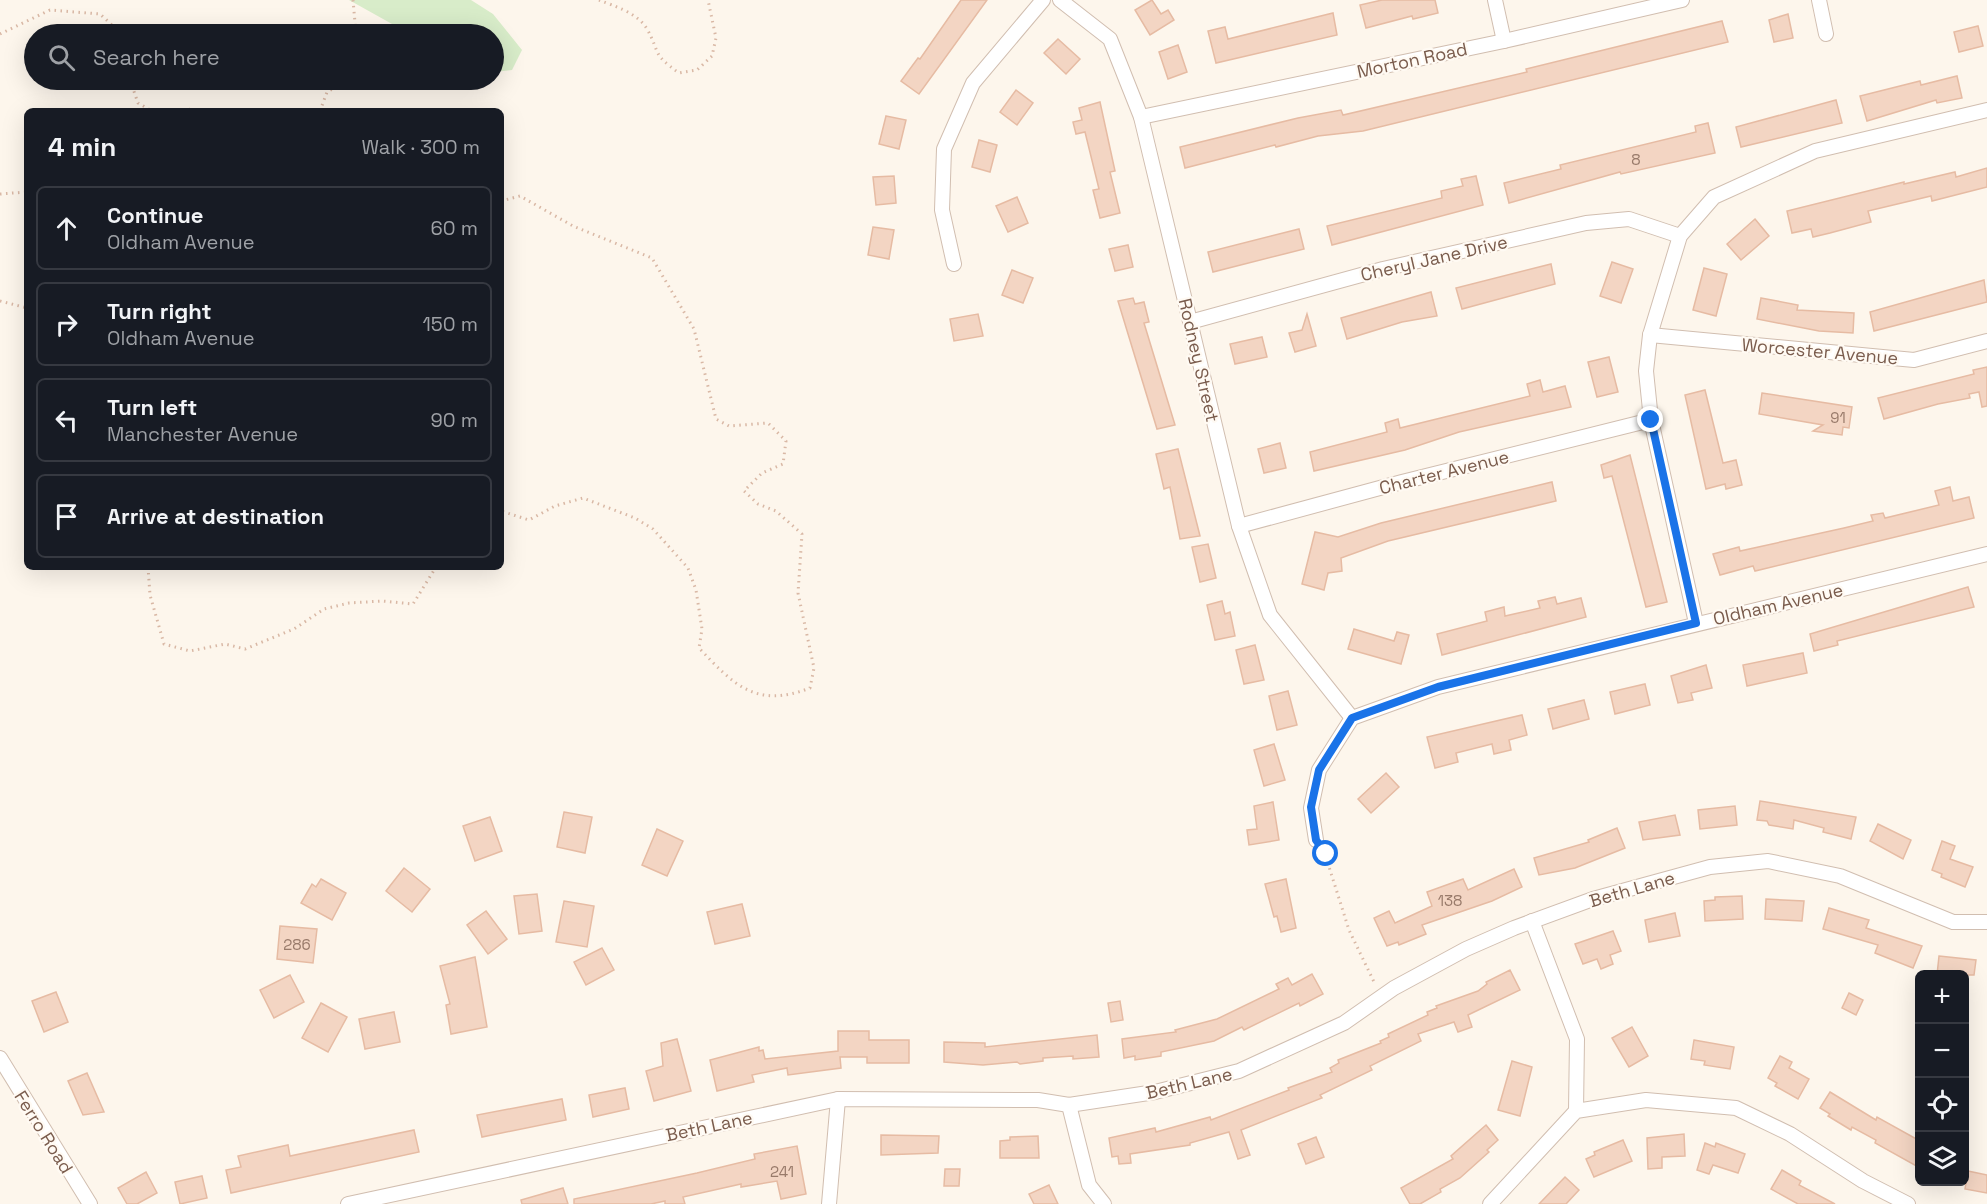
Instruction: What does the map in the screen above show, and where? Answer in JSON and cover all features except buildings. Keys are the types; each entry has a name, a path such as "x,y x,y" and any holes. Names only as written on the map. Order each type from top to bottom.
{"street":[{"path":"954,264 942,210 944,149 973,83 1043,0"},
{"name":"Rodney Street","path":"1060,0 1110,39 1141,117 1239,526 1270,615 1352,718"},
{"path":"1495,0 1504,41"},
{"name":"Morton Road","path":"1141,117 1504,41 1682,0"},
{"path":"1819,0 1826,34"},
{"path":"1696,623 1651,420 1646,370 1650,335 1680,236 1713,197 1815,151 1987,110"},
{"name":"Cheryl Jane Drive","path":"1190,322 1383,269 1586,223 1629,219 1680,236"},
{"name":"Worcester Avenue","path":"1650,335 1914,360 1987,341"},
{"name":"Charter Avenue","path":"1239,526 1651,420"},
{"name":"Oldham Avenue","path":"1352,718 1438,687 1987,554"},
{"path":"1316,840 1311,807 1319,770 1352,718"},
{"name":"Beth Lane","path":"348,1204 838,1099 1038,1100 1069,1105 1155,1092 1239,1071 1344,1023 1381,997 1466,949 1532,921 1593,899 1710,867 1768,861 1840,876 1953,922 1987,922"},
{"path":"1532,921 1577,1039 1576,1111"},
{"name":"Ferro Road","path":"0,1058 90,1204"},
{"path":"829,1204 838,1099"},
{"path":"1490,1204 1576,1111 1646,1100 1736,1108 1790,1134 1863,1181 1908,1204"},
{"path":"1069,1105 1089,1185 1104,1204"}],"path":[{"path":"353,0 355,24"},
{"path":"599,0 624,10 646,27 659,59 679,73 697,70 712,56 716,38 708,0"},
{"path":"0,34 50,10 100,14 111,24"},
{"path":"133,90 138,103 147,108"},
{"path":"321,108 327,92 331,90"},
{"path":"0,194 24,192"},
{"path":"504,200 520,196 573,226 652,258 694,328 716,419 729,426 768,423 786,441 783,464 762,472 744,491 758,504 776,512 802,534 803,556 798,593 814,668 810,688 791,695 763,696 744,690 727,678 699,648 702,629 696,590 688,568 653,529 635,518 583,498 555,506 529,520 504,512"},
{"path":"0,301 24,307"},
{"path":"147,570 150,595 164,644 190,651 225,644 245,649 294,629 324,609 349,603 382,601 413,604 434,570"},
{"path":"1316,840 1326,854 1349,930 1381,997"}],"green space":[{"path":"349,0 471,0 493,14 501,24 392,24"},
{"path":"504,28 522,50 512,70 504,71"}],"route":[{"path":"1326,854 1316,840 1311,807 1319,770 1352,718 1438,687 1696,623 1651,420"}]}
